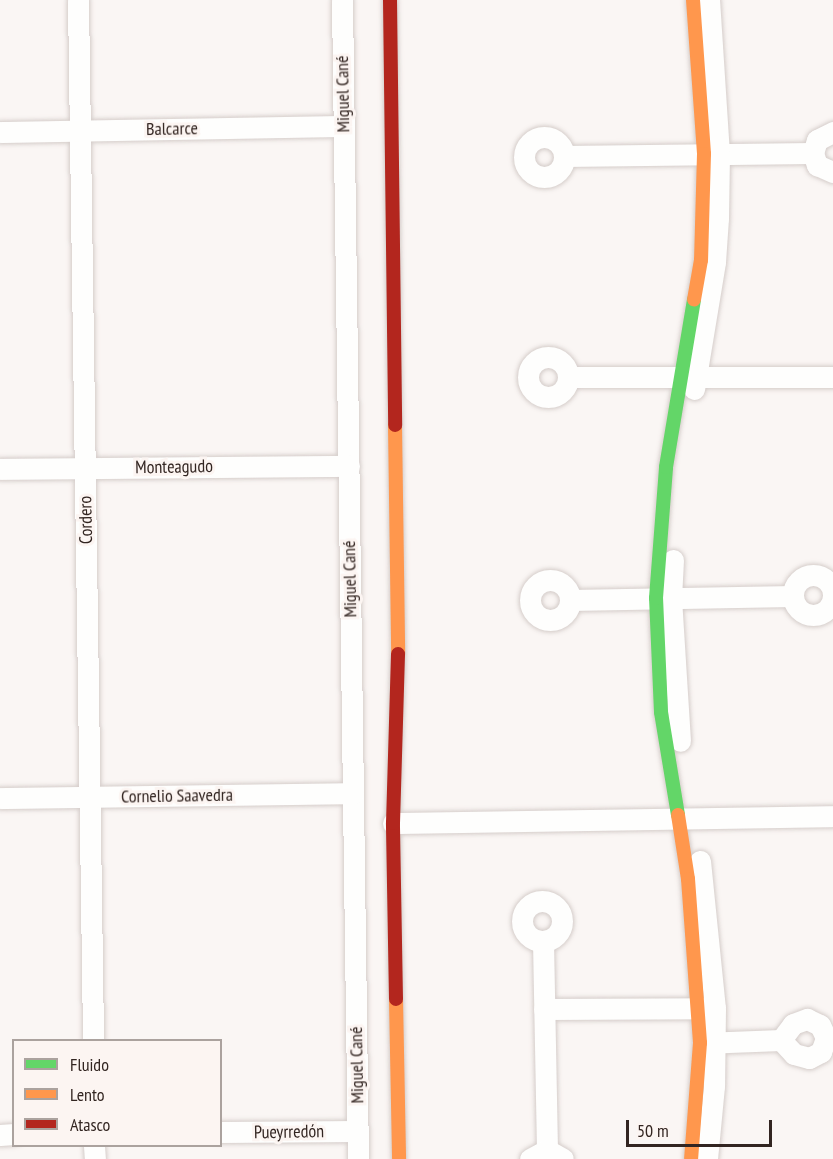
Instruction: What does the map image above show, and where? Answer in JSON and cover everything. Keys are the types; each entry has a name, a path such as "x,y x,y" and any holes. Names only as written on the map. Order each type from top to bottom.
{"street":[{"name":"Cordero","path":"78,0 93,1039"},
{"name":"Miguel Cané","path":"342,0 358,1159"},
{"path":"390,0 399,719 393,823 399,1159"},
{"path":"693,0 712,154"},
{"path":"707,1159 706,909 685,818 664,598 689,375 715,262 709,0"},
{"name":"Balcarce","path":"0,132 344,126"},
{"path":"833,132 817,140 813,153 817,165 833,172"},
{"path":"564,156 813,153"},
{"path":"568,377 689,375 833,377"},
{"name":"Monteagudo","path":"0,469 348,466"},
{"path":"570,600 793,596"},
{"name":"Cornelio Saavedra","path":"0,798 353,793"},
{"path":"393,823 833,816"},
{"path":"543,941 547,1156"},
{"path":"544,1009 707,1008"},
{"path":"708,1043 781,1040"},
{"path":"692,1159 708,1043"},
{"name":"Pueyrredón","path":"222,1132 358,1131"}],"traffic: fast":[{"path":"678,815 661,712 656,598 666,467 694,299"}],"traffic: slow":[{"path":"693,0 704,154 701,260 694,299"},
{"path":"395,425 398,654"},
{"path":"678,815 688,879 700,1043 691,1159"},
{"path":"396,999 399,1159"}],"traffic: jam":[{"path":"390,0 395,425"},
{"path":"396,999 393,823 398,654"}]}
